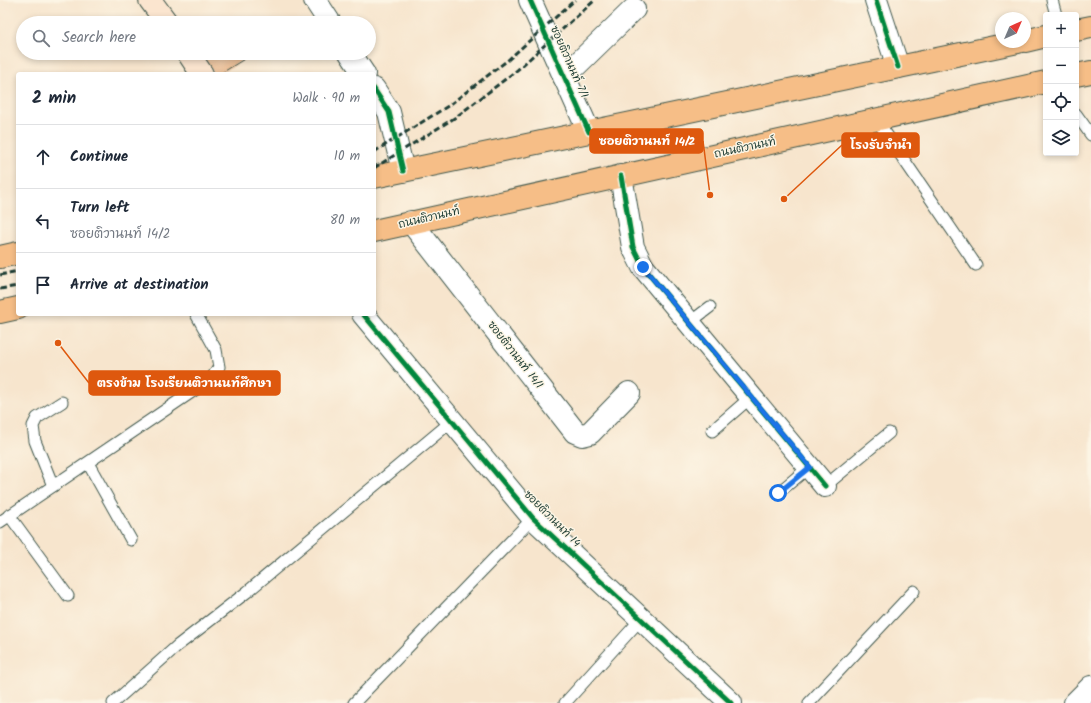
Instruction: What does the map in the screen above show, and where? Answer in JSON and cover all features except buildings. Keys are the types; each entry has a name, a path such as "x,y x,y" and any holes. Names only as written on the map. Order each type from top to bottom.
{"main road":[{"path":"1079,29 1091,27"},
{"path":"1031,40 1043,37"},
{"path":"376,177 995,47"},
{"path":"1079,74 1091,72"},
{"name":"ถนนติวานนท์","path":"376,231 1043,83"},
{"path":"0,257 16,254"},
{"path":"0,312 16,308"}],"street":[{"path":"150,0 161,16"},
{"path":"315,0 325,16"},
{"name":"ซอยติวานนท์ 7/1","path":"530,0 589,132"},
{"path":"876,0 898,67"},
{"path":"564,77 634,9"},
{"path":"193,60 201,72"},
{"path":"355,60 363,72"},
{"path":"376,92 389,112 403,171"},
{"path":"621,176 633,247 643,267 825,486"},
{"name":"ซอยติวานนท์ 14/1","path":"411,222 575,432 582,435 590,433 629,393"},
{"name":"ซอยติวานนท์ 14","path":"364,316 533,518 731,703"},
{"path":"1075,703 1091,687"}],"lane":[{"path":"1052,0 1055,12"},
{"path":"1079,118 1091,135"},
{"path":"876,119 976,265"},
{"path":"689,323 710,306"},
{"path":"68,596 5,518 211,378 219,367 216,350 197,316"},
{"path":"712,431 751,397"},
{"path":"53,486 35,441 33,426 37,418 62,402"},
{"path":"113,703 177,646 247,592 452,421"},
{"path":"825,486 889,433"},
{"path":"88,463 131,540"},
{"path":"778,493 810,467"},
{"path":"354,703 533,518"},
{"path":"809,703 914,591"},
{"path":"565,703 641,619"}],"railway":[{"path":"376,151 448,106 508,60 575,0"},
{"path":"376,167 456,117 516,71 595,0"},
{"path":"0,275 16,271"},
{"path":"0,289 16,286"}],"cycle path":[{"path":"530,0 589,132"},
{"path":"876,0 898,67"},
{"path":"376,92 389,112 403,171"},
{"path":"621,176 633,247 643,267 825,486"},
{"path":"365,316 533,518 731,703"}],"place":[{"name":"ซอยติวานนท์ 14/2","path":"710,195"},
{"name":"โรงรับจำนำ","path":"784,199"},
{"name":"ตรงข้าม โรงเรียนติวานนท์ศึกษา","path":"58,343"}],"route":[{"path":"643,267 810,467 778,493"}]}
